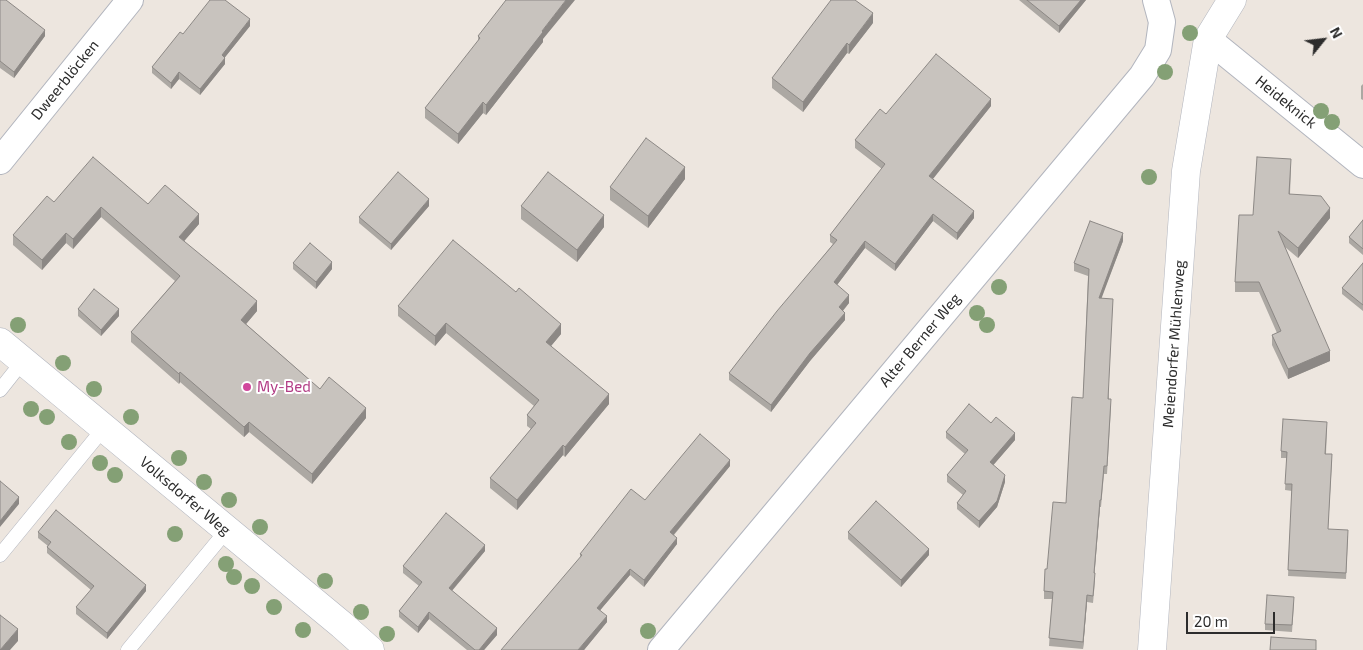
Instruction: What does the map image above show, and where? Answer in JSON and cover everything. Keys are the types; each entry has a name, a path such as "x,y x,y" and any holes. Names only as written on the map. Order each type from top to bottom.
{"street":[{"name":"Dweerblöcken","path":"0,161 130,0"},
{"path":"1208,39 1232,0"},
{"name":"Alter Berner Weg","path":"661,650 1142,76 1158,50 1159,7"},
{"name":"Heideknick","path":"1208,39 1363,165"},
{"name":"Meiendorfer Mühlenweg","path":"1152,650 1186,171 1208,39"},
{"name":"Volksdorfer Weg","path":"0,342 370,650"}],"lane":[{"path":"0,390 23,361"},
{"path":"0,555 104,428"},
{"path":"128,650 227,530"}],"building":[{"path":"0,0 6,0 45,30 14,72 0,61"},
{"path":"210,0 225,0 250,19 222,55 225,58 200,89 179,72 171,83 152,67 180,32 183,34"},
{"path":"506,0 566,0 486,105 483,102 458,134 425,108 480,38 478,36"},
{"path":"831,0 855,0 873,13 849,45 847,43 803,102 772,78"},
{"path":"1027,0 1081,0 1059,26"},
{"path":"936,54 991,99 929,176 974,211 957,233 933,214 895,264 865,241 834,282 849,295 839,307 845,313 810,353 771,405 729,373 777,311 837,240 830,235 885,164 855,140 880,109 886,114"},
{"path":"646,138 685,167 648,216 610,187"},
{"path":"93,157 148,204 165,185 199,214 179,237 257,301 241,320 320,389 329,377 366,408 312,474 249,422 244,427 131,332 180,276 101,207 73,239 66,233 42,260 13,235 47,196 54,202"},
{"path":"1257,157 1291,159 1289,194 1321,196 1330,208 1298,248 1278,231 1330,351 1288,369 1272,335 1281,331 1259,282 1235,282 1239,215 1253,215"},
{"path":"398,172 429,199 391,244 359,217"},
{"path":"548,172 604,215 577,250 521,206"},
{"path":"1363,220 1363,249 1349,237"},
{"path":"1090,221 1123,233 1099,298 1113,299 1108,399 1111,399 1107,466 1104,466 1100,500 1093,596 1087,595 1083,642 1049,638 1053,592 1044,591 1053,502 1066,503 1072,397 1083,398 1089,269 1074,263"},
{"path":"453,240 516,292 519,288 561,324 546,342 609,394 565,447 563,445 517,500 490,478 536,423 527,415 539,400 446,323 435,336 398,306"},
{"path":"310,243 332,262 316,282 293,263"},
{"path":"1363,263 1363,305 1342,288"},
{"path":"94,289 119,309 101,330 78,309"},
{"path":"969,404 991,423 996,417 1015,433 990,462 1005,475 997,501 979,521 957,503 966,491 947,475 968,450 946,432"},
{"path":"1283,419 1327,422 1325,454 1332,454 1328,529 1348,530 1346,573 1288,570 1292,484 1285,484 1287,452 1281,451"},
{"path":"700,434 730,460 670,532 677,538 644,580 630,569 597,608 607,616 578,650 501,650 582,555 580,554 631,489 645,500"},
{"path":"0,481 19,497 0,521"},
{"path":"876,501 929,549 901,580 848,532"},
{"path":"56,510 146,585 107,633 76,607 94,586 47,547 51,542 38,532"},
{"path":"446,513 485,545 449,588 497,628 479,650 475,650 429,612 418,627 399,611 422,582 403,566"},
{"path":"1267,595 1294,597 1292,625 1265,624"},
{"path":"0,615 18,629 0,650"},
{"path":"1271,637 1316,640 1316,650 1270,650"}],"place":[{"name":"My-Bed","path":"247,387"}]}
